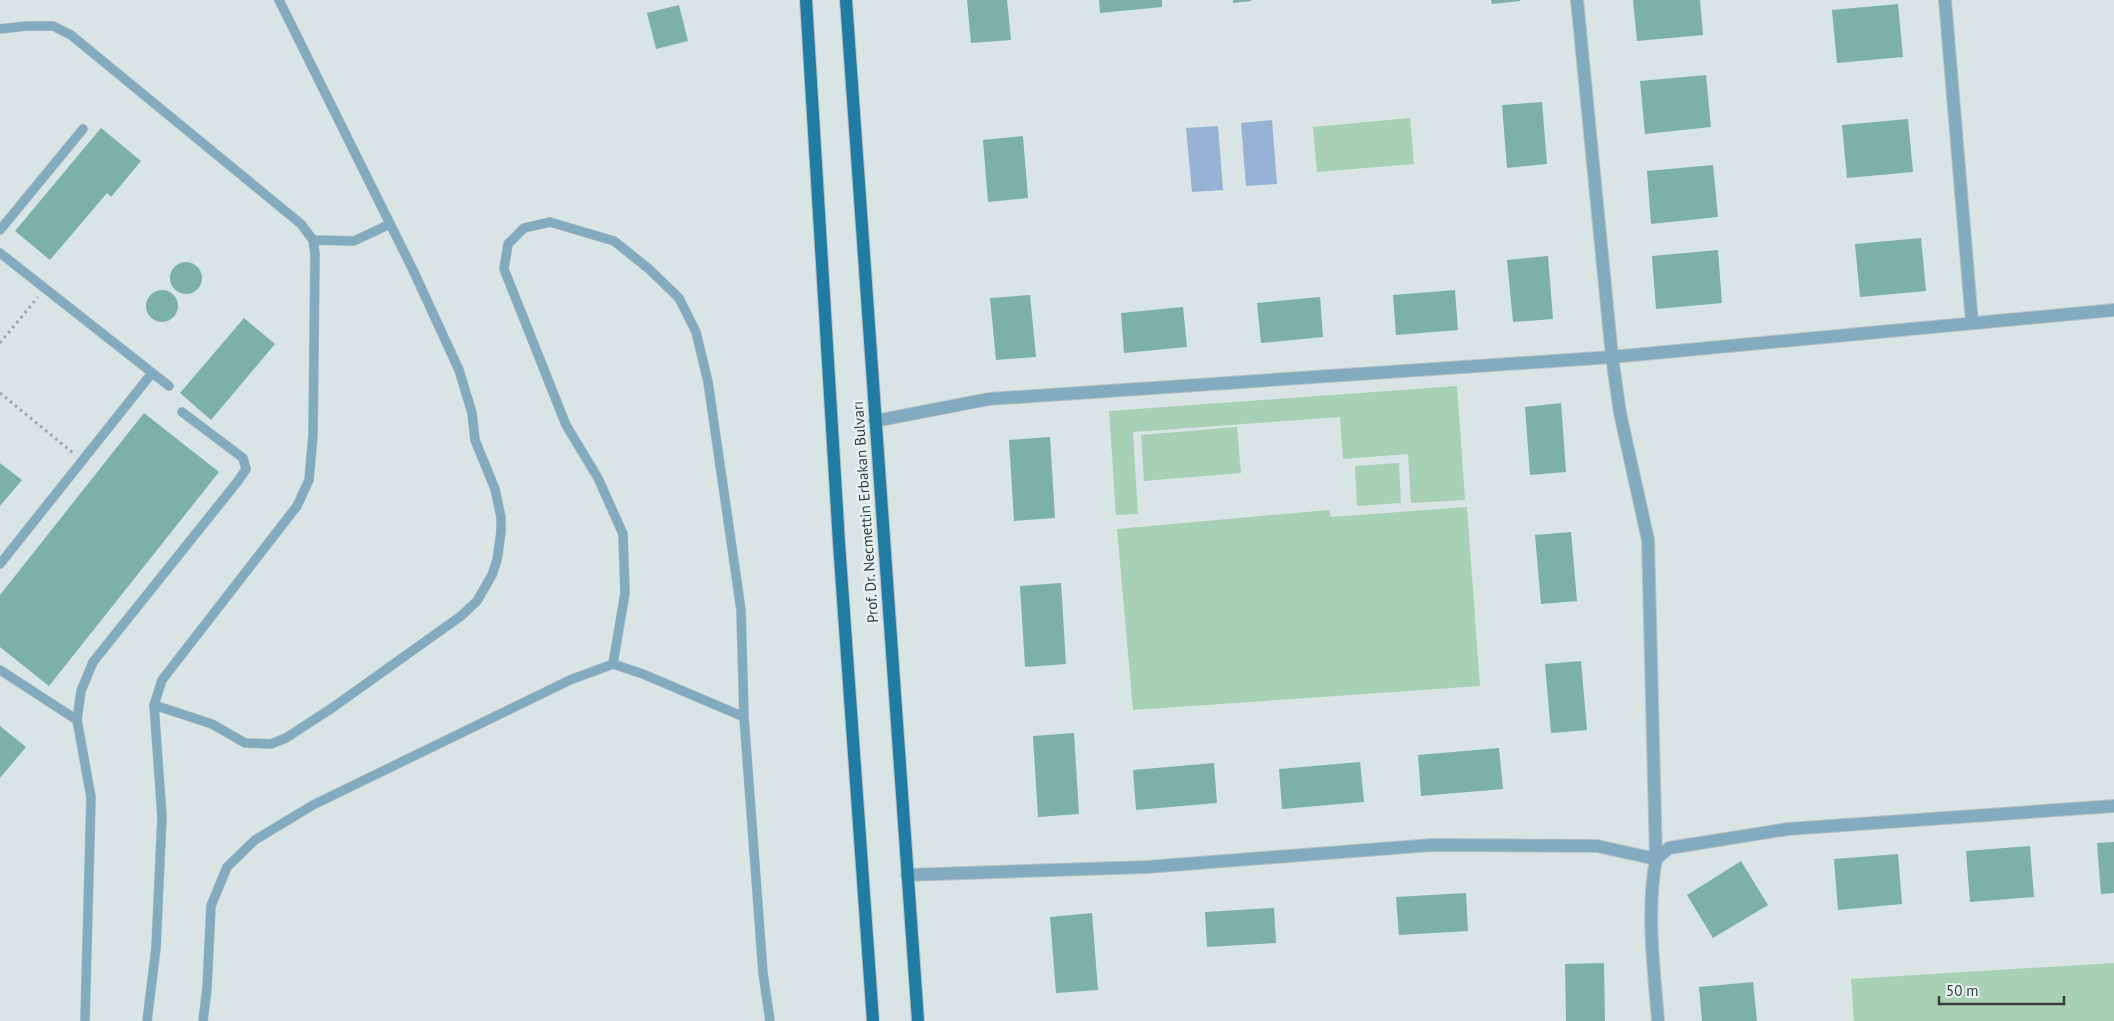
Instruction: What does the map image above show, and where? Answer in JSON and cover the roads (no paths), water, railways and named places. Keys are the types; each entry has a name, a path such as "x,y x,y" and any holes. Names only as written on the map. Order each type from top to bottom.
{"main road":[{"name":"Prof. Dr. Necmettin Erbakan Bulvarı","path":"806,0 840,563 873,1021"},
{"name":"Prof. Dr. Necmettin Erbakan Bulvarı","path":"846,0 918,1021"}],"street":[{"path":"1577,0 1612,356 1620,413 1648,540 1656,859 1652,882 1652,944 1658,1021"},
{"path":"1945,0 1972,323"},
{"path":"876,421 989,400 1612,356 2114,310"},
{"path":"1656,859 1669,848 1682,845 1788,829 2114,806"},
{"path":"907,875 1147,867 1432,845 1597,846 1656,859"}],"lane":[{"path":"154,705 212,724 245,743 262,745 279,741 332,708 444,630 477,601 492,575 500,546 499,503 475,440 470,404 459,370 390,224 279,0"},
{"path":"0,29 26,26 53,26 71,35 301,224 313,240 315,254 313,435 309,480 297,506 162,680 154,705 162,817 156,948 147,1021"},
{"path":"0,230 83,129"},
{"path":"612,664 625,594 623,534 598,478 566,424 504,269 508,244 524,228 550,222 614,240 649,269 679,298 696,332 708,382 741,610 744,718 763,973 770,1021"},
{"path":"313,240 354,241 390,224"},
{"path":"0,253 169,386"},
{"path":"0,564 152,373"},
{"path":"85,1021 92,797 78,720 80,690 93,662 232,489 246,468 243,458 182,412"},
{"path":"202,1021 207,988 211,906 227,867 255,840 313,805 570,680 612,664 643,674 744,718"},
{"path":"0,670 78,720"}],"water":[{"path":"1272,120 1277,184 1246,186 1241,123"},
{"path":"1218,126 1223,190 1192,192 1186,128"}]}
